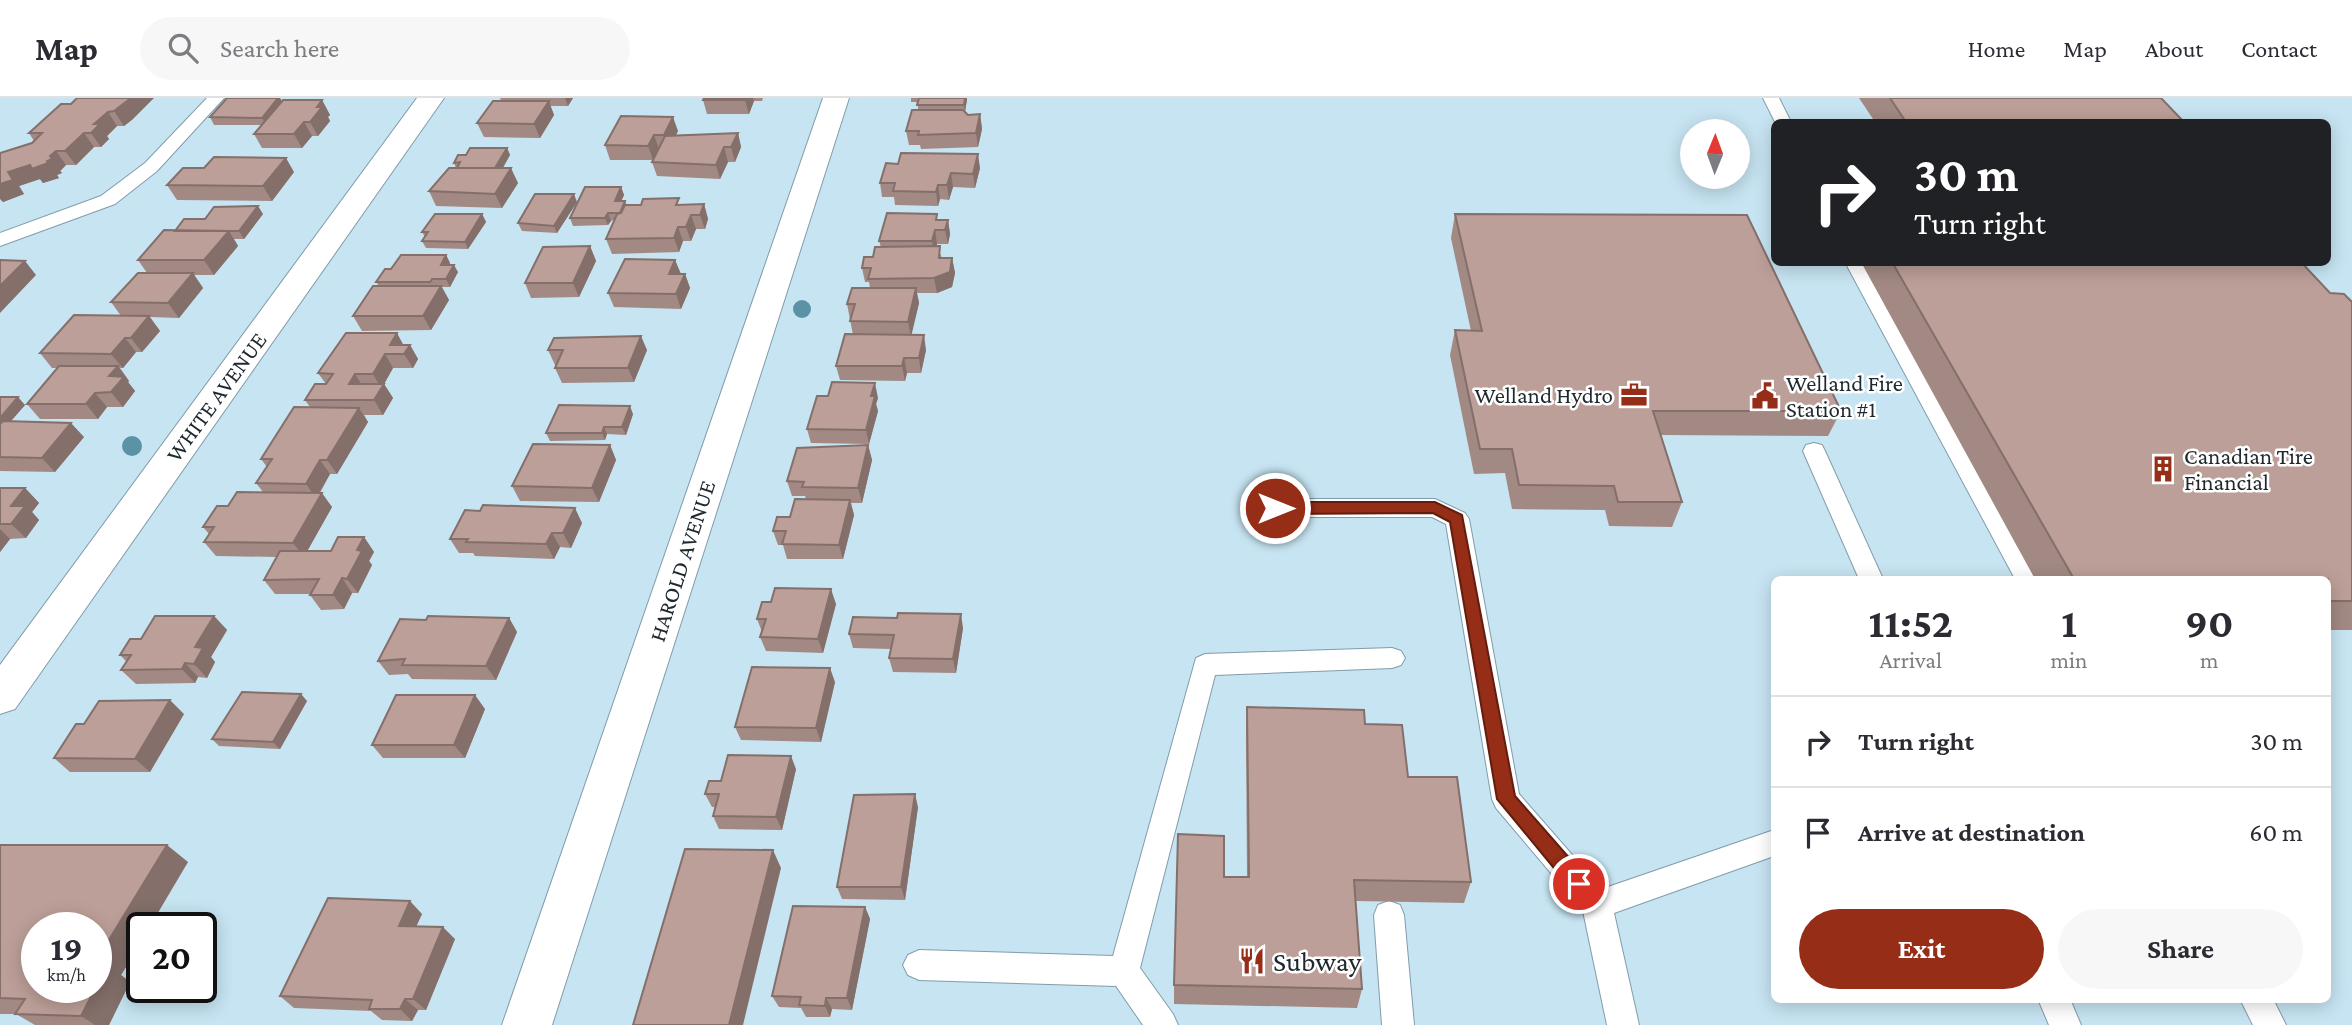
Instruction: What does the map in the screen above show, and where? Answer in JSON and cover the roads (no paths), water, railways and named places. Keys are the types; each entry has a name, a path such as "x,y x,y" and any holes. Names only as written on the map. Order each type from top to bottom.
{"street":[{"name":"WHITE AVENUE","path":"0,697 431,98"},
{"name":"HAROLD AVENUE","path":"527,1025 836,98"}],"lane":[{"path":"0,240 108,200 151,167 216,98"},
{"path":"1772,98 1782,119"},
{"path":"1857,266 2025,576"},
{"path":"1814,451 1870,576"},
{"path":"1275,508 1435,508 1457,519 1506,799 1597,905 1623,1025"},
{"path":"1162,1025 1124,971 1205,665 1392,658"},
{"path":"1597,905 1771,844"},
{"path":"1389,915 1398,1025"},
{"path":"919,965 1124,971"},
{"path":"2056,1003 2065,1025"},
{"path":"2258,1003 2270,1025"}],"place":[{"name":"Welland Hydro","path":"1634,395"},
{"name":"Welland Fire Station #1","path":"1765,396"},
{"name":"Canadian Tire Financial","path":"2163,469"},
{"name":"Subway","path":"1252,961"}]}
